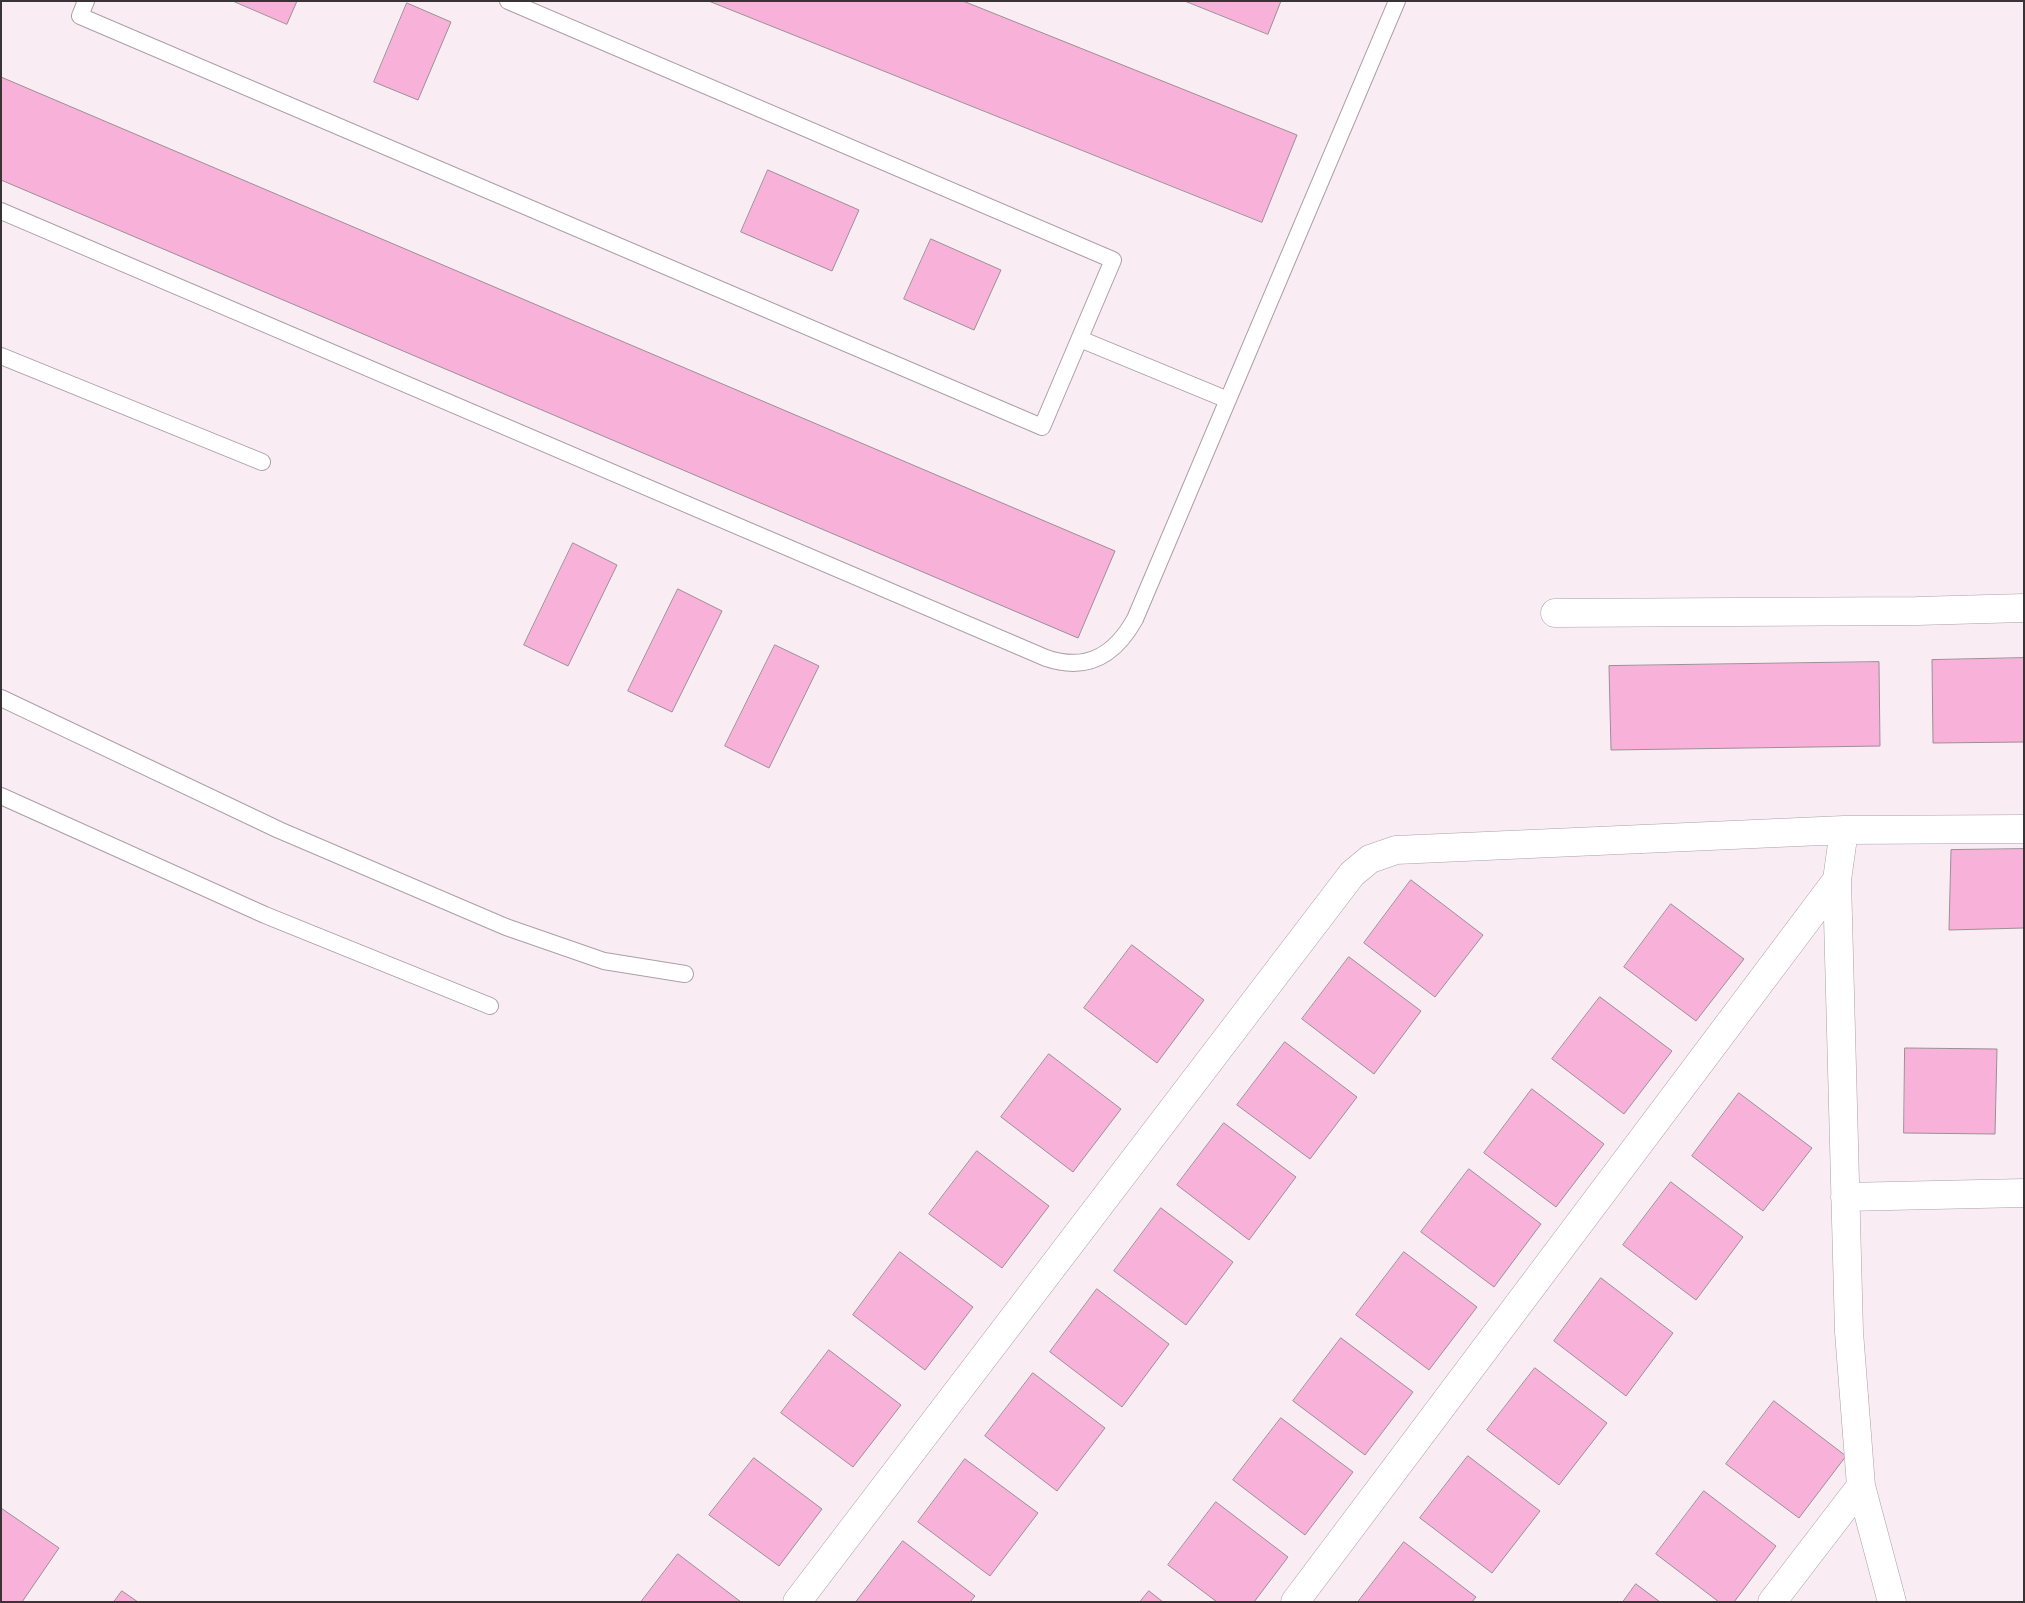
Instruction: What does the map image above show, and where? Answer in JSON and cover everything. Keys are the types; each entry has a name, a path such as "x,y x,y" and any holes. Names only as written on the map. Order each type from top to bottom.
{"street":[{"path":"1554,613 1907,611 2024,608"},
{"path":"797,1602 1352,874 1370,859 1396,850 1844,830 2024,829"},
{"path":"1844,830 1838,880 1849,1332 1861,1486 1892,1602"},
{"path":"1295,1602 1838,880"},
{"path":"1846,1197 2024,1193"},
{"path":"1772,1602 1861,1486"}],"lane":[{"path":"86,1 80,16 1042,427 1113,260 508,1"},
{"path":"1,211 1059,662 1085,662 1097,658 1120,642 1135,619 1397,1"},
{"path":"1080,339 1228,400"},
{"path":"1,356 262,462"},
{"path":"1,698 279,830 506,927 604,961 685,974"},
{"path":"1,796 265,915 490,1006"}],"building":[{"path":"233,1 297,1 287,24"},
{"path":"709,1 963,1 1297,135 1262,222"},
{"path":"1185,1 1281,1 1268,34"},
{"path":"407,3 451,22 418,100 374,82"},
{"path":"1,77 1115,551 1078,638 1,180"},
{"path":"768,170 859,210 832,271 741,232"},
{"path":"931,239 1001,270 974,330 904,299"},
{"path":"573,543 617,565 568,666 524,645"},
{"path":"678,589 722,611 672,712 628,691"},
{"path":"775,645 819,666 769,768 725,746"},
{"path":"2024,658 2024,742 1933,743 1932,660"},
{"path":"1879,662 1880,746 1611,750 1609,666"},
{"path":"2024,849 2024,928 1949,930 1951,850"},
{"path":"1411,880 1483,935 1435,997 1364,943"},
{"path":"1671,904 1744,959 1696,1021 1624,967"},
{"path":"1132,945 1204,1000 1157,1063 1084,1008"},
{"path":"1349,957 1421,1011 1374,1074 1302,1019"},
{"path":"1600,997 1672,1051 1624,1114 1552,1059"},
{"path":"1285,1042 1357,1097 1310,1159 1237,1105"},
{"path":"1905,1048 1997,1049 1995,1134 1904,1133"},
{"path":"1049,1054 1121,1109 1073,1172 1001,1117"},
{"path":"1532,1089 1604,1144 1556,1207 1484,1153"},
{"path":"1739,1093 1812,1148 1763,1211 1692,1156"},
{"path":"1224,1123 1296,1177 1249,1240 1177,1185"},
{"path":"977,1151 1049,1206 1002,1268 929,1214"},
{"path":"1469,1169 1541,1224 1494,1287 1421,1232"},
{"path":"1671,1182 1743,1237 1696,1300 1623,1245"},
{"path":"1161,1208 1233,1262 1186,1325 1114,1271"},
{"path":"900,1252 973,1307 925,1370 853,1315"},
{"path":"1404,1252 1477,1307 1429,1370 1356,1315"},
{"path":"1601,1278 1673,1333 1626,1396 1554,1341"},
{"path":"1097,1289 1169,1344 1122,1407 1050,1352"},
{"path":"1341,1338 1413,1392 1365,1455 1293,1401"},
{"path":"829,1350 901,1405 853,1467 781,1413"},
{"path":"1535,1368 1607,1423 1559,1485 1487,1430"},
{"path":"1033,1373 1105,1428 1057,1491 985,1436"},
{"path":"1774,1401 1846,1456 1799,1518 1726,1464"},
{"path":"1281,1418 1353,1472 1305,1535 1233,1480"},
{"path":"1468,1456 1540,1511 1492,1573 1420,1518"},
{"path":"754,1458 822,1509 779,1566 709,1515"},
{"path":"965,1459 1038,1513 990,1576 918,1522"},
{"path":"1704,1491 1776,1546 1734,1602 1719,1602 1656,1554"},
{"path":"1216,1502 1288,1557 1254,1602 1217,1602 1168,1565"},
{"path":"1,1508 59,1548 22,1602 1,1602"},
{"path":"903,1541 975,1596 970,1602 856,1602"},
{"path":"1404,1542 1476,1597 1472,1602 1358,1602"},
{"path":"678,1554 741,1602 641,1602"},
{"path":"1636,1584 1660,1602 1623,1602"},
{"path":"122,1591 138,1602 114,1602"},
{"path":"1149,1591 1163,1602 1140,1602"}]}
